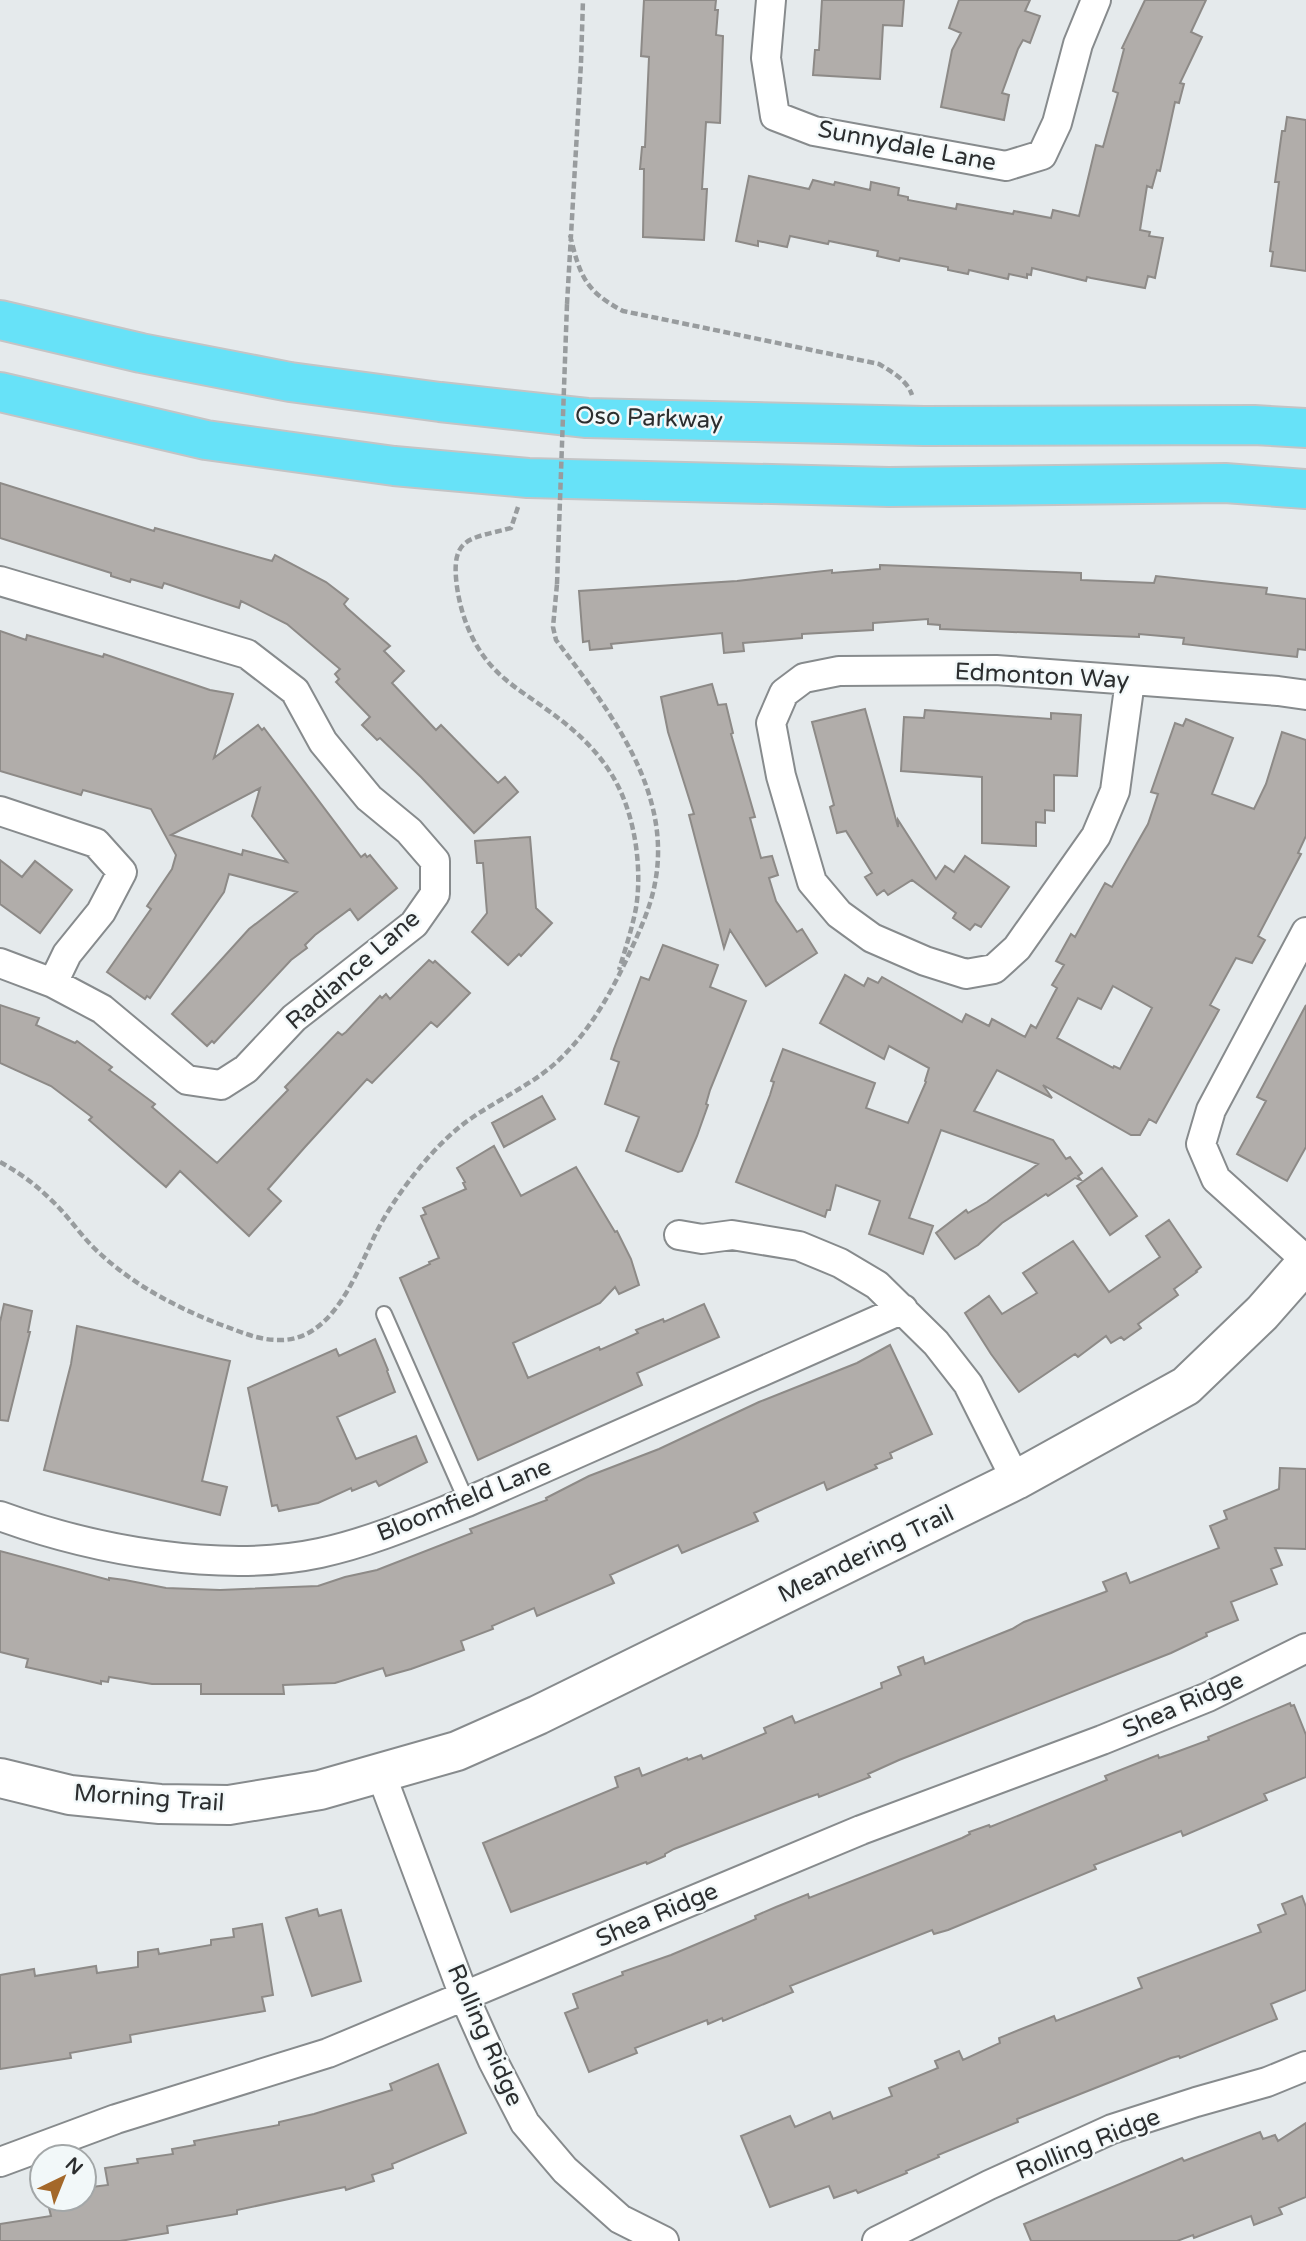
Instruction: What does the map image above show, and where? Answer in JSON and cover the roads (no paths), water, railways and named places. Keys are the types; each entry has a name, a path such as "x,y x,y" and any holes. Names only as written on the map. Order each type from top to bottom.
{"main road":[{"name":"Oso Parkway","path":"0,320 141,353 289,382 587,418 924,426 1254,425 1306,428"},
{"path":"0,392 206,440 394,466 528,478 889,487 1226,483 1306,489"}],"street":[{"name":"Sunnydale Lane","path":"771,0 766,58 775,116 814,131 1006,166 1042,155 1058,123 1078,44 1096,0"},
{"name":"Radiance Lane","path":"0,581 247,654 295,691 331,751 369,798 409,831 435,861 435,894 414,924 294,1018 246,1069 221,1084 187,1080 102,1009 53,983 0,963"},
{"name":"Edmonton Way","path":"1130,681 1115,792 1096,836 1017,948 994,969 966,974 925,961 872,938 839,914 812,881 781,775 771,723 784,693 804,678 838,671 996,670 1306,695"},
{"path":"0,811 96,843 122,872 101,912 67,954 53,983"},
{"path":"1306,932 1211,1110 1200,1144 1216,1179 1306,1262"},
{"path":"679,1234 702,1239 732,1236 799,1245 839,1263 877,1285 936,1343 968,1384 1016,1480"},
{"name":"Meandering Trail","path":"381,1774 457,1751 538,1715 1016,1480 1186,1387 1262,1313 1306,1262"},
{"name":"Bloomfield Lane","path":"0,1516 96,1546 187,1559 267,1560 320,1553 395,1531 467,1502 903,1309"},
{"name":"Shea Ridge","path":"0,2162 117,2119 328,2053 861,1830 1209,1697 1306,1648"},
{"name":"Morning Trail","path":"0,1778 70,1795 160,1804 229,1805 320,1790 381,1774"},
{"name":"Rolling Ridge","path":"381,1774 464,1996 525,2123 565,2170 620,2220 664,2241"},
{"name":"Rolling Ridge","path":"877,2241 989,2185 1112,2129 1267,2082 1306,2066"}],"lane":[{"path":"384,1314 467,1502"}]}
